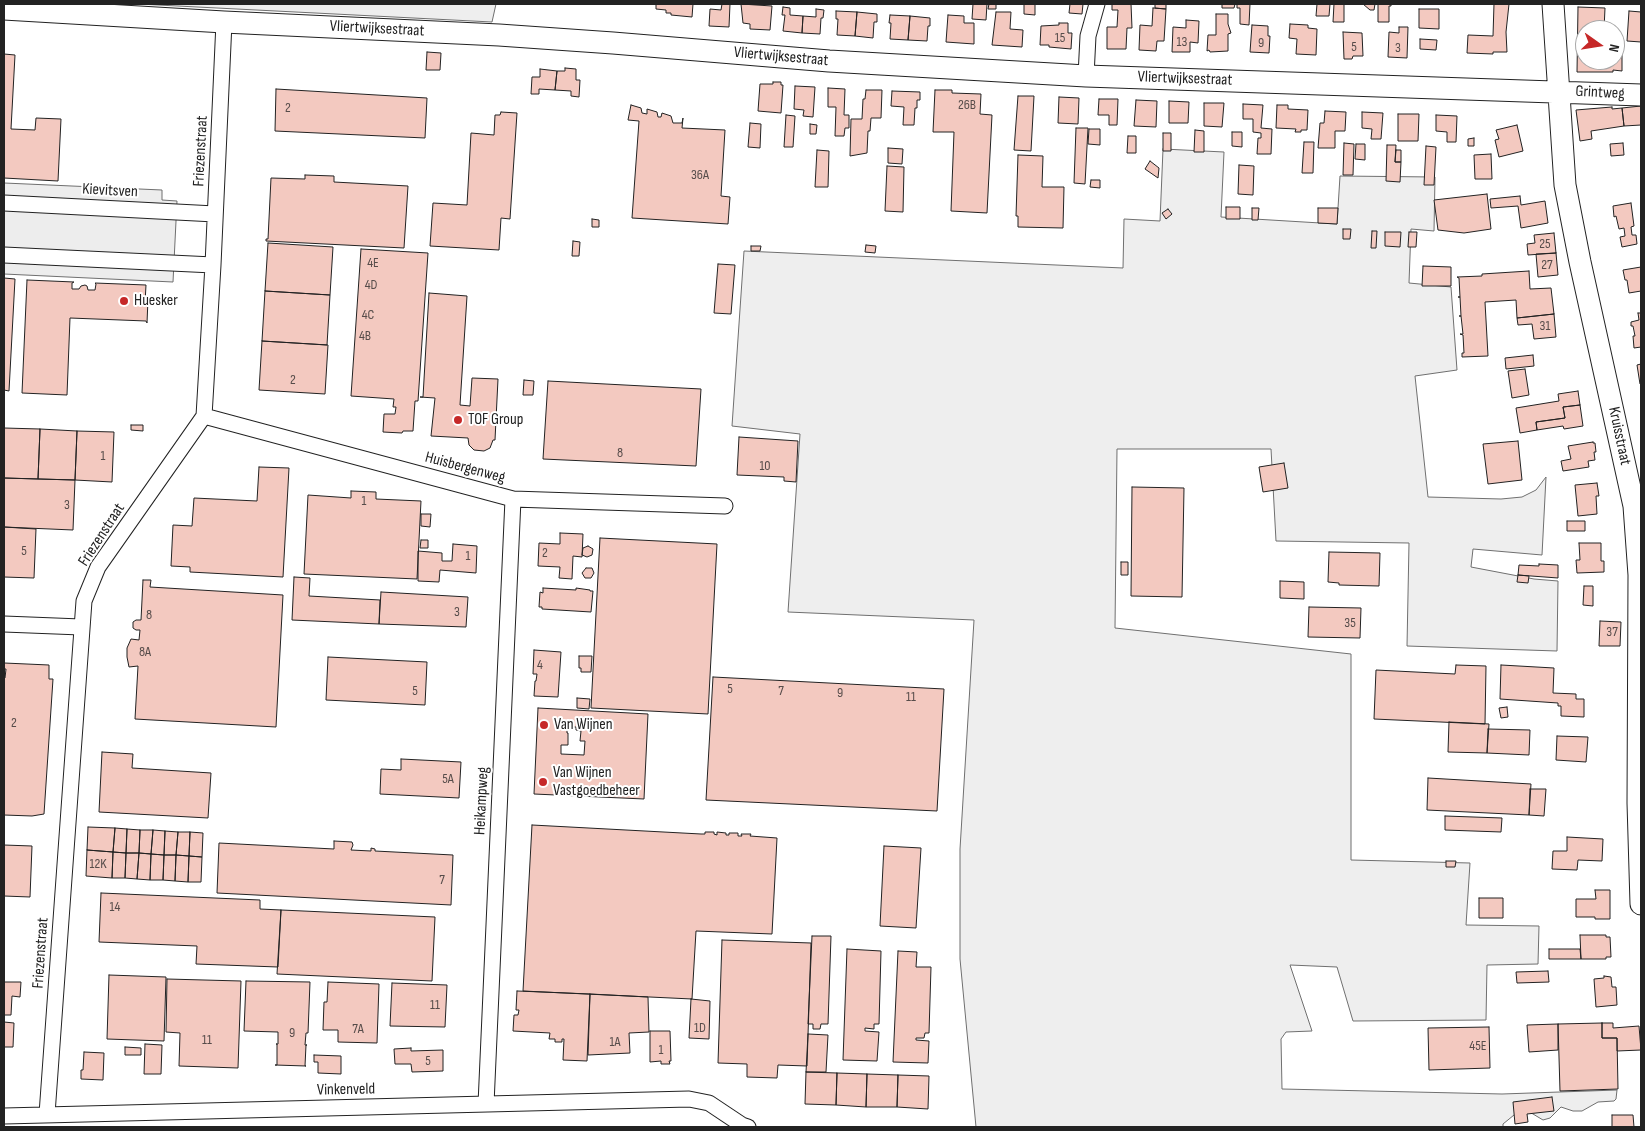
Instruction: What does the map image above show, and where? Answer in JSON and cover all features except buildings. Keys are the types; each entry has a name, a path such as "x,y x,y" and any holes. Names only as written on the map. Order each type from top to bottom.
{"street":[{"path":"1086,76 1088,36 1097,4"},
{"name":"Kruisstraat","path":"1553,4 1565,185 1580,262 1634,506 1639,575 1638,803 1641,904"},
{"name":"Vliertwijksestraat","path":"4,9 499,35 829,61 1086,76 1558,91"},
{"name":"Friezenstraat","path":"47,1114 84,601 98,567 204,416 224,22"},
{"name":"Grintweg","path":"1558,91 1641,96"},
{"name":"Kievitsven","path":"4,204 215,214"},
{"path":"4,255 213,265"},
{"name":"Huisbergenweg","path":"204,416 513,499 725,506"},
{"name":"Heikampweg","path":"486,1104 513,499"},
{"path":"4,624 82,627"},
{"name":"Vinkenveld","path":"4,1116 689,1099 709,1103 748,1127"}],"shaded area":[{"path":"138,4 496,4 492,22"},
{"path":"1163,149 1224,152 1221,217 1337,224 1340,176 1435,177 1434,231 1411,229 1409,283 1451,287 1457,370 1415,376 1428,497 1501,499 1522,497 1536,490 1546,477 1542,555 1473,549 1471,567 1534,579 1558,581 1557,651 1407,646 1409,543 1276,541 1271,449 1117,449 1115,628 1351,654 1351,860 1470,863 1466,925 1539,926 1538,964 1487,965 1486,1020 1353,1021 1337,967 1290,965 1312,1031 1286,1032 1281,1039 1282,1089 1502,1094 1617,1090 1614,1101 1598,1102 1582,1111 1573,1111 1561,1107 1550,1118 1543,1120 1528,1111 1514,1115 1503,1124 1503,1127 976,1127 960,959 960,849 974,620 788,612 800,434 732,426 744,251 1123,268 1124,219 1160,221"},
{"path":"4,183 162,190 162,200 177,201 173,282 4,274"}],"place":[{"name":"Huesker","path":"124,301"},
{"name":"TOF Group","path":"458,420"},
{"name":"Van Wijnen","path":"544,725"},
{"name":"Van Wijnen Vastgoedbeheer","path":"543,782"}]}
